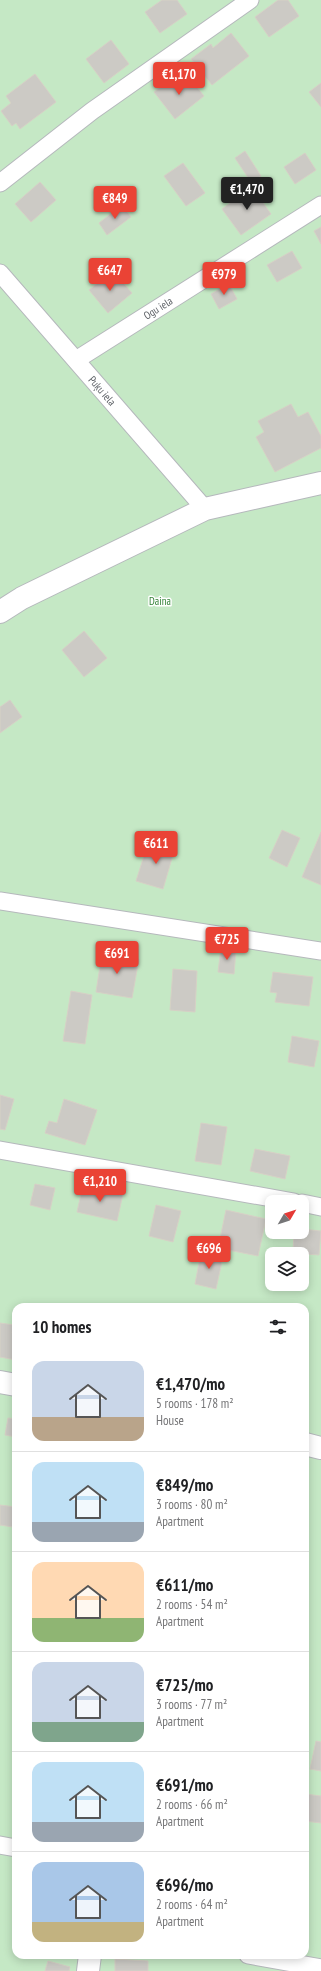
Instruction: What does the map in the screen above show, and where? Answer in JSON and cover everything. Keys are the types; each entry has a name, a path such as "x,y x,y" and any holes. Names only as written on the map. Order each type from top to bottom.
{"street":[{"path":"0,612 22,598 205,509 321,483"},
{"path":"0,1382 12,1384"},
{"path":"309,1445 321,1448"},
{"path":"88,1971 90,1959"}],"lane":[{"path":"0,183 92,111 250,0"},
{"name":"Ogu iela","path":"76,360 321,205"},
{"name":"Puķu iela","path":"0,273 205,509"},
{"path":"0,901 321,951"},
{"path":"0,1150 265,1197"},
{"path":"309,1204 321,1207"},
{"path":"0,1845 12,1847"},
{"path":"270,1959 321,1968"}],"green space":[{"name":"Daina","path":"0,0 321,0 321,1971 0,1971"}],"building":[{"path":"162,0 177,0 187,14 160,33 145,12"},
{"path":"278,0 288,0 299,16 269,37 255,17"},
{"path":"231,33 249,56 212,85 191,59 211,44 213,48"},
{"path":"111,40 129,64 104,83 86,59"},
{"path":"35,74 56,102 20,129 16,123 12,126 1,111 11,103 6,96"},
{"path":"188,76 204,96 175,119 154,92 171,79 176,86"},
{"path":"321,83 321,107 309,92"},
{"path":"245,151 261,176 251,182 235,158"},
{"path":"305,153 316,170 295,184 284,167"},
{"path":"183,163 205,193 186,206 164,176"},
{"path":"40,182 56,200 31,222 15,204"},
{"path":"252,187 271,214 241,235 222,209"},
{"path":"122,205 131,217 107,235 99,223"},
{"path":"321,227 321,244 314,231"},
{"path":"292,251 302,268 277,282 267,265"},
{"path":"113,271 132,293 108,313 89,290"},
{"path":"229,284 237,299 219,309 211,294"},
{"path":"291,404 298,417 308,412 321,436 321,448 275,472 256,437 264,432 258,421"},
{"path":"84,631 107,658 84,677 62,650"},
{"path":"10,700 22,717 0,733 0,707"},
{"path":"282,830 300,838 287,867 269,858"},
{"path":"321,832 321,885 302,877"},
{"path":"149,840 175,848 163,889 136,881"},
{"path":"221,948 236,950 234,974 218,972"},
{"path":"102,953 139,959 132,998 96,992"},
{"path":"173,969 197,971 195,1012 170,1010"},
{"path":"273,972 313,977 309,1006 275,1002 277,993 270,992"},
{"path":"71,991 92,995 85,1044 63,1041"},
{"path":"292,1036 319,1041 314,1067 288,1062"},
{"path":"0,1095 14,1099 5,1130 0,1129"},
{"path":"64,1099 97,1110 85,1145 45,1133 49,1121 57,1123"},
{"path":"201,1123 227,1127 221,1165 195,1161"},
{"path":"255,1149 290,1156 285,1179 250,1171"},
{"path":"35,1184 55,1188 50,1210 30,1205"},
{"path":"83,1185 123,1194 117,1221 77,1212"},
{"path":"156,1205 181,1211 173,1242 149,1236"},
{"path":"226,1210 265,1219 258,1256 218,1248"},
{"path":"309,1230 321,1231 319,1255 309,1254 309,1247 293,1247 294,1239 309,1239"},
{"path":"201,1252 223,1257 216,1289 195,1284"},
{"path":"0,1323 12,1325 12,1359 0,1357"},
{"path":"8,1418 12,1418 12,1436 5,1435"},
{"path":"0,1505 12,1506 12,1527 0,1525"},
{"path":"316,1741 321,1742 321,1771 310,1769"},
{"path":"309,1794 321,1796 321,1823 309,1822"},
{"path":"115,1959 148,1961 148,1971 115,1971"},
{"path":"48,1961 70,1967 69,1971 45,1971"}]}
